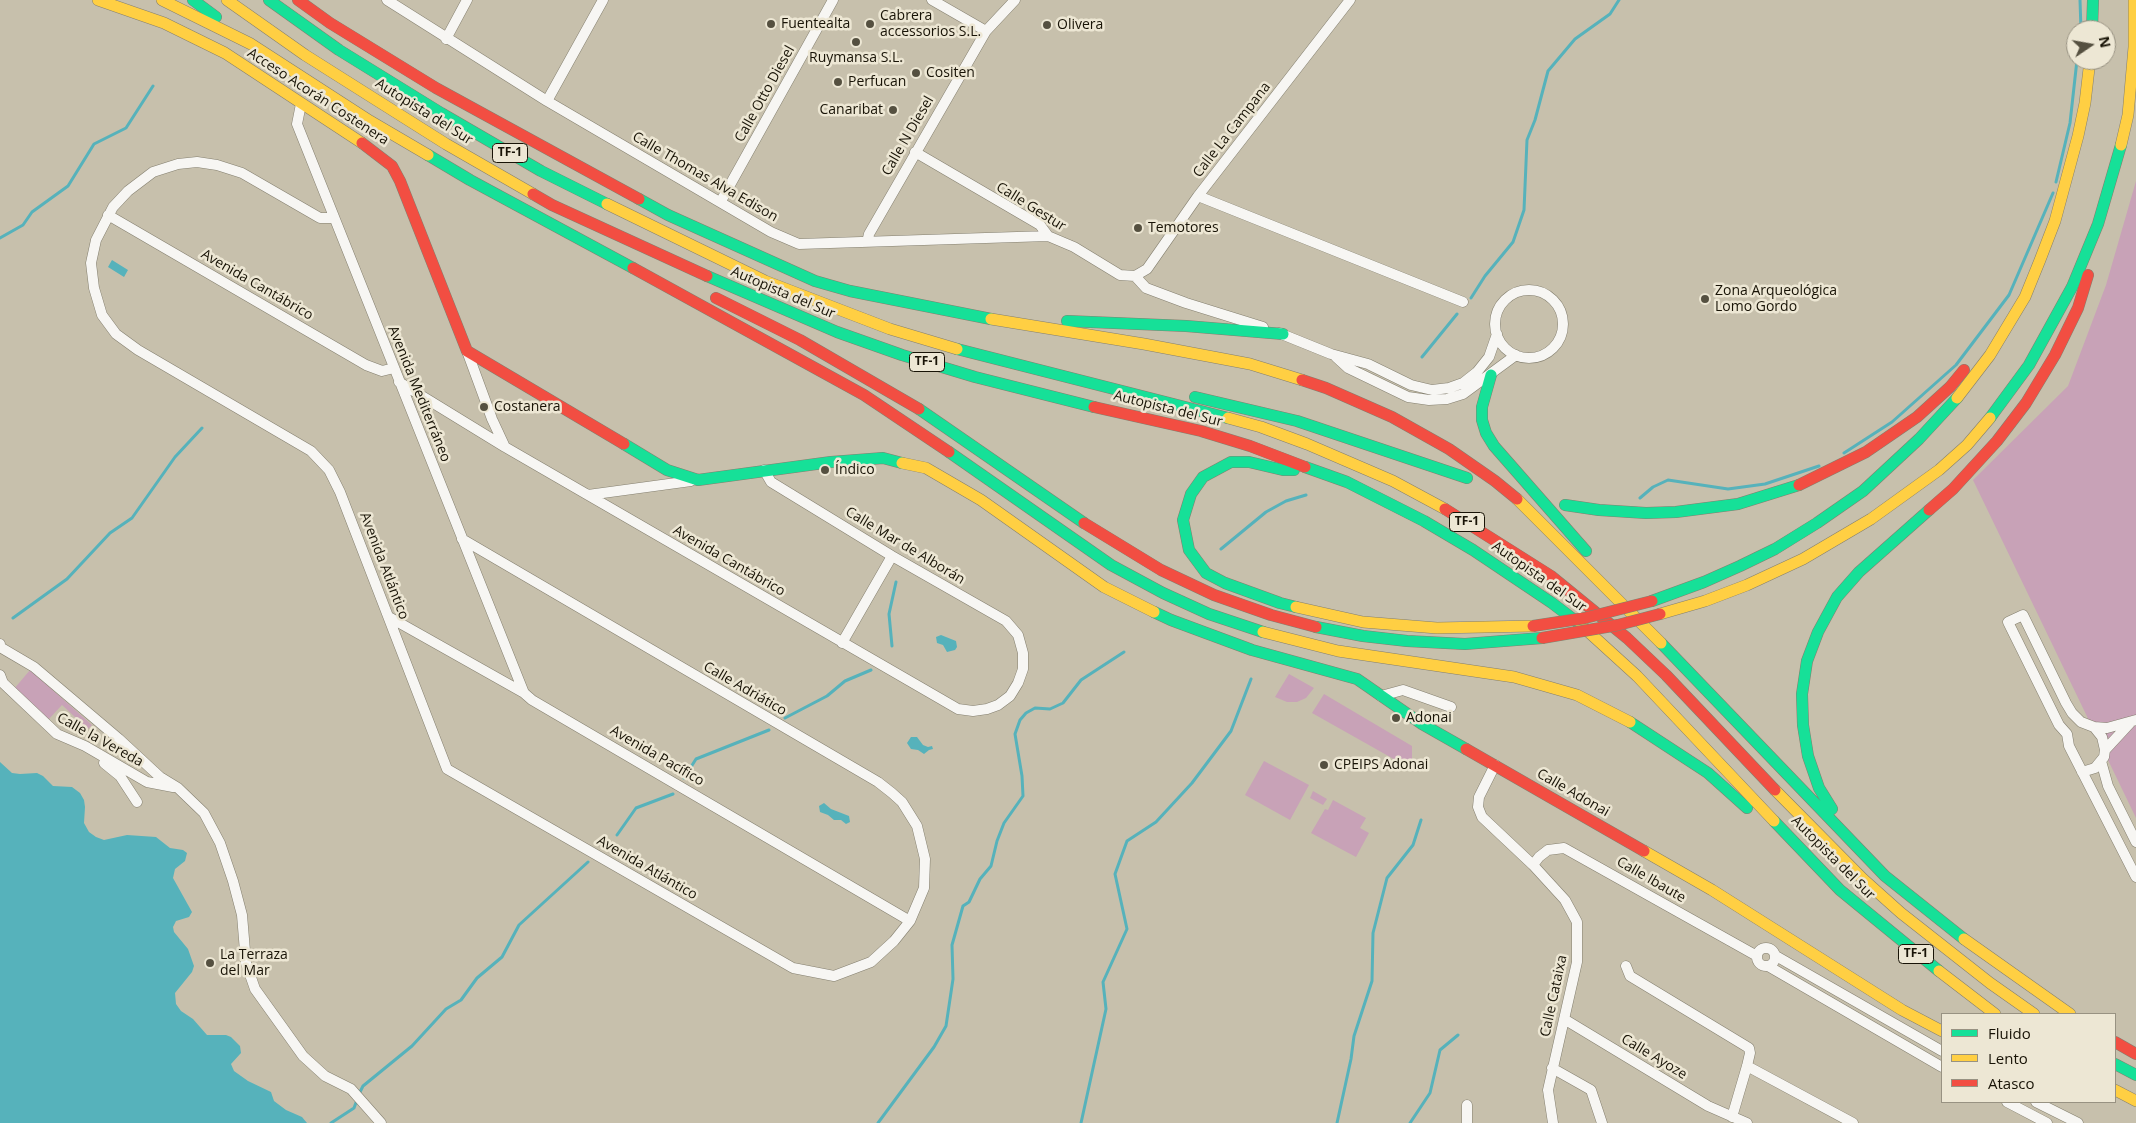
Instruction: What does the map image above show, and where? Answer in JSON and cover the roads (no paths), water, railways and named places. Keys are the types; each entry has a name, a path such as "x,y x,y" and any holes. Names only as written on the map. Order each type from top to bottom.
{"main road":[{"name":"Acceso Acorán Costenera","path":"98,0 164,23 225,53 380,155 392,166 400,181 467,352"},
{"path":"162,0 251,44"},
{"path":"193,0 251,44 370,121 470,180 754,333 864,395 998,485 1111,565 1163,593 1210,614 1273,635 1338,651 1514,677 1577,695 1626,720 1708,774 1737,799 1809,872 1840,890"},
{"name":"Autopista del Sur","path":"228,0 322,66 446,144 552,205 764,302 884,348 1037,393 1201,432 1250,446 1319,471 1424,521 1473,550 1552,603 1595,636 1638,676 1840,890 1926,962 1994,1013"},
{"name":"Autopista del Sur","path":"269,0 339,50 515,156 734,267 890,329 981,357 1261,427 1393,480 1472,525 1550,576 1627,638 1666,675 1812,829 1863,879 1901,913 1990,983 2033,1013"},
{"path":"298,0 330,23 436,88 668,215 815,281 850,291 952,313 1144,344 1250,364 1326,388 1392,418 1449,449 1495,481 1526,507 1651,632 1886,876 1966,941 2069,1013"},
{"path":"2092,20 2093,0"},
{"path":"706,294 800,340 911,403 1095,530 1161,570 1214,594 1299,623 1363,636 1407,641 1465,644 1542,638 1618,625 1705,601 1747,585 1802,559 1871,519 1911,492 1967,445 1997,409 2028,365 2072,287 2115,170 2128,115 2134,47 2134,0"},
{"path":"1319,471 1283,470 1249,462 1231,462 1203,477 1191,494 1182,520 1189,550 1206,572 1225,583 1280,603 1363,622 1438,628 1533,626 1585,618 1652,601 1704,582 1775,549 1817,524 1864,491 1919,439 1956,400 1985,362 2025,297 2055,221 2078,136 2085,103 2089,70"},
{"path":"1886,876 1842,823 1819,788 1808,756 1803,725 1802,694 1807,661 1818,632 1837,597 1859,572 1953,489 1998,442 2026,403 2055,355 2078,308 2104,226 2115,184 2115,170"},
{"path":"552,205 587,232 672,276"},
{"path":"1565,505 1599,510 1646,513 1706,509 1738,504 1802,484 1835,469 1866,452 1917,417 1950,387 1988,342 2040,260"},
{"path":"952,313 1122,324 1186,326 1283,334"},
{"path":"467,352 663,467 684,478 698,480"},
{"path":"1491,375 1482,407 1482,420 1486,433 1494,446 1576,540 1651,632"},
{"path":"1142,396 1184,395 1297,421 1467,478"},
{"name":"Calle Adonai","path":"698,480 831,462 883,458 926,468 982,500 1104,587 1171,620 1252,650 1357,679 1422,724 1712,890 1902,1010 1941,1030"},
{"path":"2116,1043 2136,1054"},
{"path":"2116,1065 2136,1076"},
{"path":"2116,1091 2136,1102"}],"street":[{"name":"Calle Thomas Alva Edison","path":"387,0 547,101 721,201 771,232 799,244 1048,236"},
{"path":"446,38 468,0"},
{"path":"547,101 603,0"},
{"name":"Calle Otto Diesel","path":"721,201 833,0"},
{"path":"932,0 986,31"},
{"name":"Calle N Diesel","path":"867,242 868,234 914,152 986,31 1016,0"},
{"name":"Calle La Campana","path":"1135,276 1147,269 1198,196 1350,0"},
{"name":"Avenida Mediterráneo","path":"301,104 297,124 524,693"},
{"name":"Calle Gestur","path":"914,152 1040,225 1048,236 1074,247 1120,275 1135,276"},
{"name":"Avenida Atlántico","path":"334,218 320,218 242,173 217,165 197,162 178,164 153,172 128,191 108,215 96,240 91,263 94,288 102,315 116,334 138,350 311,451 329,470 340,492 447,769 793,968 834,976 871,962 894,941 910,921"},
{"path":"1198,196 1463,302"},
{"name":"Avenida Cantábrico","path":"108,215 366,365 382,371 394,368"},
{"path":"1135,276 1146,288 1186,304 1247,321 1331,354 1368,364 1410,385 1432,390 1449,388 1463,383 1477,372 1489,357 1497,334 1496,319 1501,304 1512,294 1527,289 1542,292 1555,300 1562,314 1563,330 1557,344 1546,354 1531,358 1516,355 1504,347 1497,334"},
{"path":"467,352 492,419 505,447"},
{"path":"1331,354 1348,368 1408,397 1429,400 1447,399 1464,394 1516,355"},
{"name":"Avenida Cantábrico","path":"399,382 505,447 958,709 973,711 998,705 1010,696 1018,683 1023,669 1023,652"},
{"path":"413,413 415,406 420,402 429,401"},
{"path":"477,430 485,428 492,419"},
{"path":"657,486 663,467"},
{"name":"Calle Mar de Alborán","path":"764,470 771,482 892,556 1006,621 1018,635 1023,652"},
{"path":"588,495 698,480"},
{"path":"615,492 615,505 619,513"},
{"name":"Calle Adriático","path":"462,540 878,782 892,793 902,802 917,826 925,859 924,888 910,921"},
{"path":"475,572 479,561 488,556"},
{"path":"842,643 892,556"},
{"path":"2133,721 2107,728 2094,727 2081,722 2066,703 2022,615 2008,622 2059,726 2067,734 2069,746 2136,877"},
{"name":"Avenida Pacífico","path":"389,617 524,693 532,700 910,921"},
{"path":"0,646 34,667 119,739 160,777 178,788 204,813 220,843 233,881 242,915 246,963 255,989 303,1056 324,1076 351,1089 381,1123"},
{"path":"497,678 509,675 514,668"},
{"name":"Calle la Vereda","path":"0,675 3,683 46,726 57,734 85,746 147,782 178,788"},
{"path":"1381,696 1403,690 1451,707"},
{"path":"2082,772 2095,768 2101,761 2105,750 2133,721"},
{"path":"2067,734 2072,725 2081,722"},
{"path":"2094,727 2102,737 2105,750"},
{"path":"85,746 88,752 120,776 137,802"},
{"path":"2101,761 2108,786 2136,842"},
{"name":"Calle Cataixa","path":"1495,765 1479,797 1478,807 1482,817 1533,865 1565,900 1577,922 1577,962 1548,1090 1553,1123"},
{"name":"Calle Ibaute","path":"1533,865 1538,857 1548,850 1564,848 1757,956"},
{"path":"1941,1051 1776,956 1772,949 1767,947 1759,951 1757,956 1762,965 1768,966 1941,1066"},
{"path":"1768,966 1773,964 1776,956"},
{"path":"1626,966 1630,976 1745,1044 1750,1053 1732,1117"},
{"name":"Calle Ayoze","path":"1564,1019 1708,1106 1747,1123"},
{"path":"1915,1052 1921,1040"},
{"path":"1747,1066 1853,1123"},
{"path":"1552,1068 1591,1090 1602,1123"},
{"path":"2009,1103 2047,1123"},
{"path":"2038,1103 2078,1123"},
{"path":"1467,1105 1467,1123"}],"water":[{"path":"112,260 128,270 124,277 108,267"},
{"path":"941,635 956,641 957,647 955,650 947,652 943,645 937,643 936,637"},
{"path":"911,737 917,737 923,745 932,746 933,749 924,754 918,750 911,749 907,743"},
{"path":"0,762 12,773 37,773 53,786 72,787 80,793 85,807 84,823 89,832 96,837 104,840 127,835 156,837 170,848 183,850 187,853 185,861 175,869 173,878 192,912 189,917 176,921 173,927 174,932 188,949 194,966 192,972 175,993 176,1004 207,1035 226,1035 231,1037 240,1046 241,1053 231,1064 234,1071 248,1081 271,1092 274,1101 286,1110 302,1117 307,1123 0,1123"},
{"path":"824,803 831,809 849,816 850,822 846,824 841,820 834,820 820,812 819,806"}],"waterway":[{"path":"1471,298 1485,276 1513,242 1524,210 1527,140 1535,120 1548,71 1575,39 1610,14 1619,0"},
{"path":"2080,0 2081,20"},
{"path":"2056,182 2070,123 2076,70"},
{"path":"0,238 23,225 32,212 68,186 94,144 126,128 153,86"},
{"path":"1844,453 1892,422 1956,365 2009,295 2053,193"},
{"path":"1422,357 1457,314"},
{"path":"13,618 67,579 110,533 132,518 175,457 202,428"},
{"path":"1640,498 1653,487 1668,480 1728,489 1765,484 1819,466"},
{"path":"1221,549 1266,512 1286,501 1306,495"},
{"path":"892,646 889,614 896,582"},
{"path":"878,1123 934,1047 946,1026 953,979 952,945 963,906 969,902 980,879 991,866 1004,823 1023,796 1022,776 1015,734 1020,720 1026,713 1035,708 1050,709 1063,703 1081,680 1124,652"},
{"path":"785,718 827,696 845,681 871,670"},
{"path":"1081,1123 1106,1009 1103,982 1127,929 1115,874 1127,841 1156,822 1192,783 1231,731 1251,679"},
{"path":"684,778 696,759 769,730"},
{"path":"617,835 636,808 673,794"},
{"path":"1337,1123 1354,1036 1372,981 1373,933 1387,878 1413,845 1421,820"},
{"path":"359,1094 363,1086 412,1046 446,1009 461,1000 477,978 502,957 519,925 588,862"},
{"path":"1410,1123 1430,1093 1440,1050 1458,1035"},
{"path":"331,1123 354,1108 357,1100"}],"place":[{"name":"Fuentealta","path":"771,24"},
{"name":"Cabrera accessorios S.L.","path":"870,24"},
{"name":"Olivera","path":"1047,25"},
{"name":"Ruymansa S.L.","path":"856,42"},
{"name":"Cositen","path":"916,73"},
{"name":"Perfucan","path":"838,82"},
{"name":"Canaribat","path":"893,110"},
{"name":"Temotores","path":"1138,228"},
{"name":"Zona Arqueológica Lomo Gordo","path":"1705,299"},
{"name":"Costanera","path":"484,407"},
{"name":"Índico","path":"825,470"},
{"name":"Adonai","path":"1396,718"},
{"name":"CPEIPS Adonai","path":"1324,765"},
{"name":"La Terraza del Mar","path":"210,963"}]}
